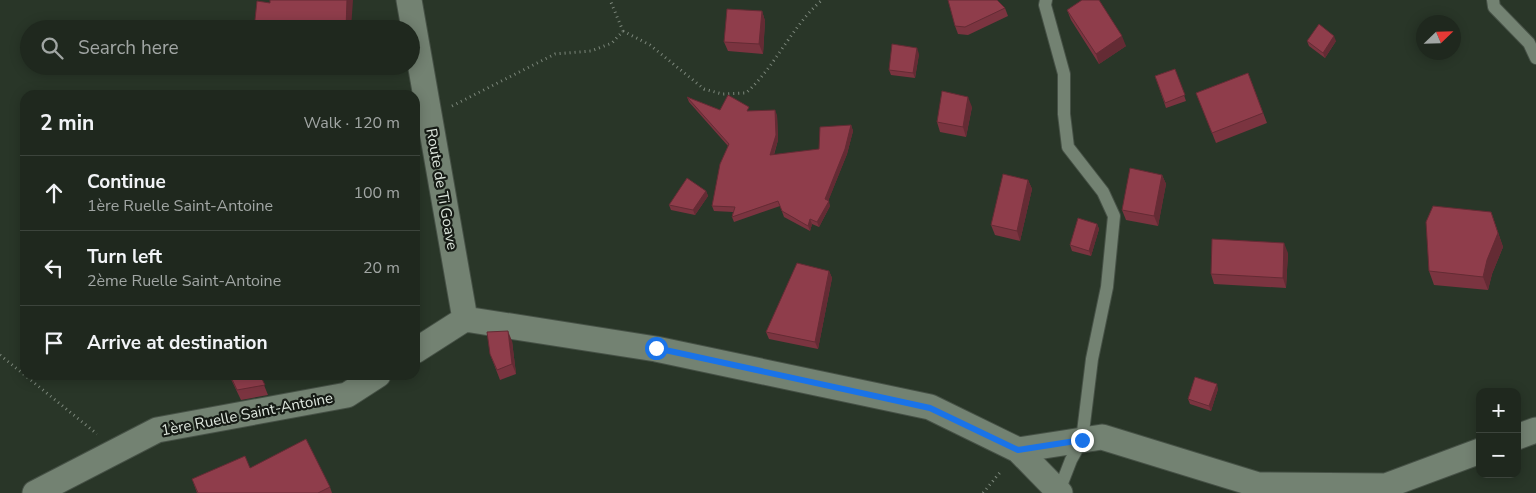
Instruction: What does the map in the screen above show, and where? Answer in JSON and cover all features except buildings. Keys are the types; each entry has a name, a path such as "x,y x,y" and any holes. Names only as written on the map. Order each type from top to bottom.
{"street":[{"name":"Route de Ti Goave","path":"409,0 412,20"},
{"name":"Route de Ti Goave","path":"420,64 465,319"},
{"path":"420,348 465,319 656,348 930,408 1018,450 1060,492"},
{"name":"1ère Ruelle Saint-Antoine","path":"35,493 157,430 347,395 370,380"},
{"path":"1521,436 1536,430"},
{"path":"1018,450 1102,436 1258,485 1386,486 1476,452"}],"lane":[{"path":"1046,0 1045,5 1064,74 1064,114 1068,147 1103,192 1114,216 1107,287 1092,359 1082,440 1071,460 1060,492"},
{"path":"1493,0 1494,7 1529,43 1536,58"}],"path":[{"path":"610,0 623,31 650,45 704,89 722,94 746,93 760,80 772,66 783,45 822,0"},
{"path":"429,117 555,54 591,51 612,43 623,31"},
{"path":"0,355 20,371"},
{"path":"31,380 117,450"}],"route":[{"path":"656,348 930,408 1018,450 1082,440"}]}
